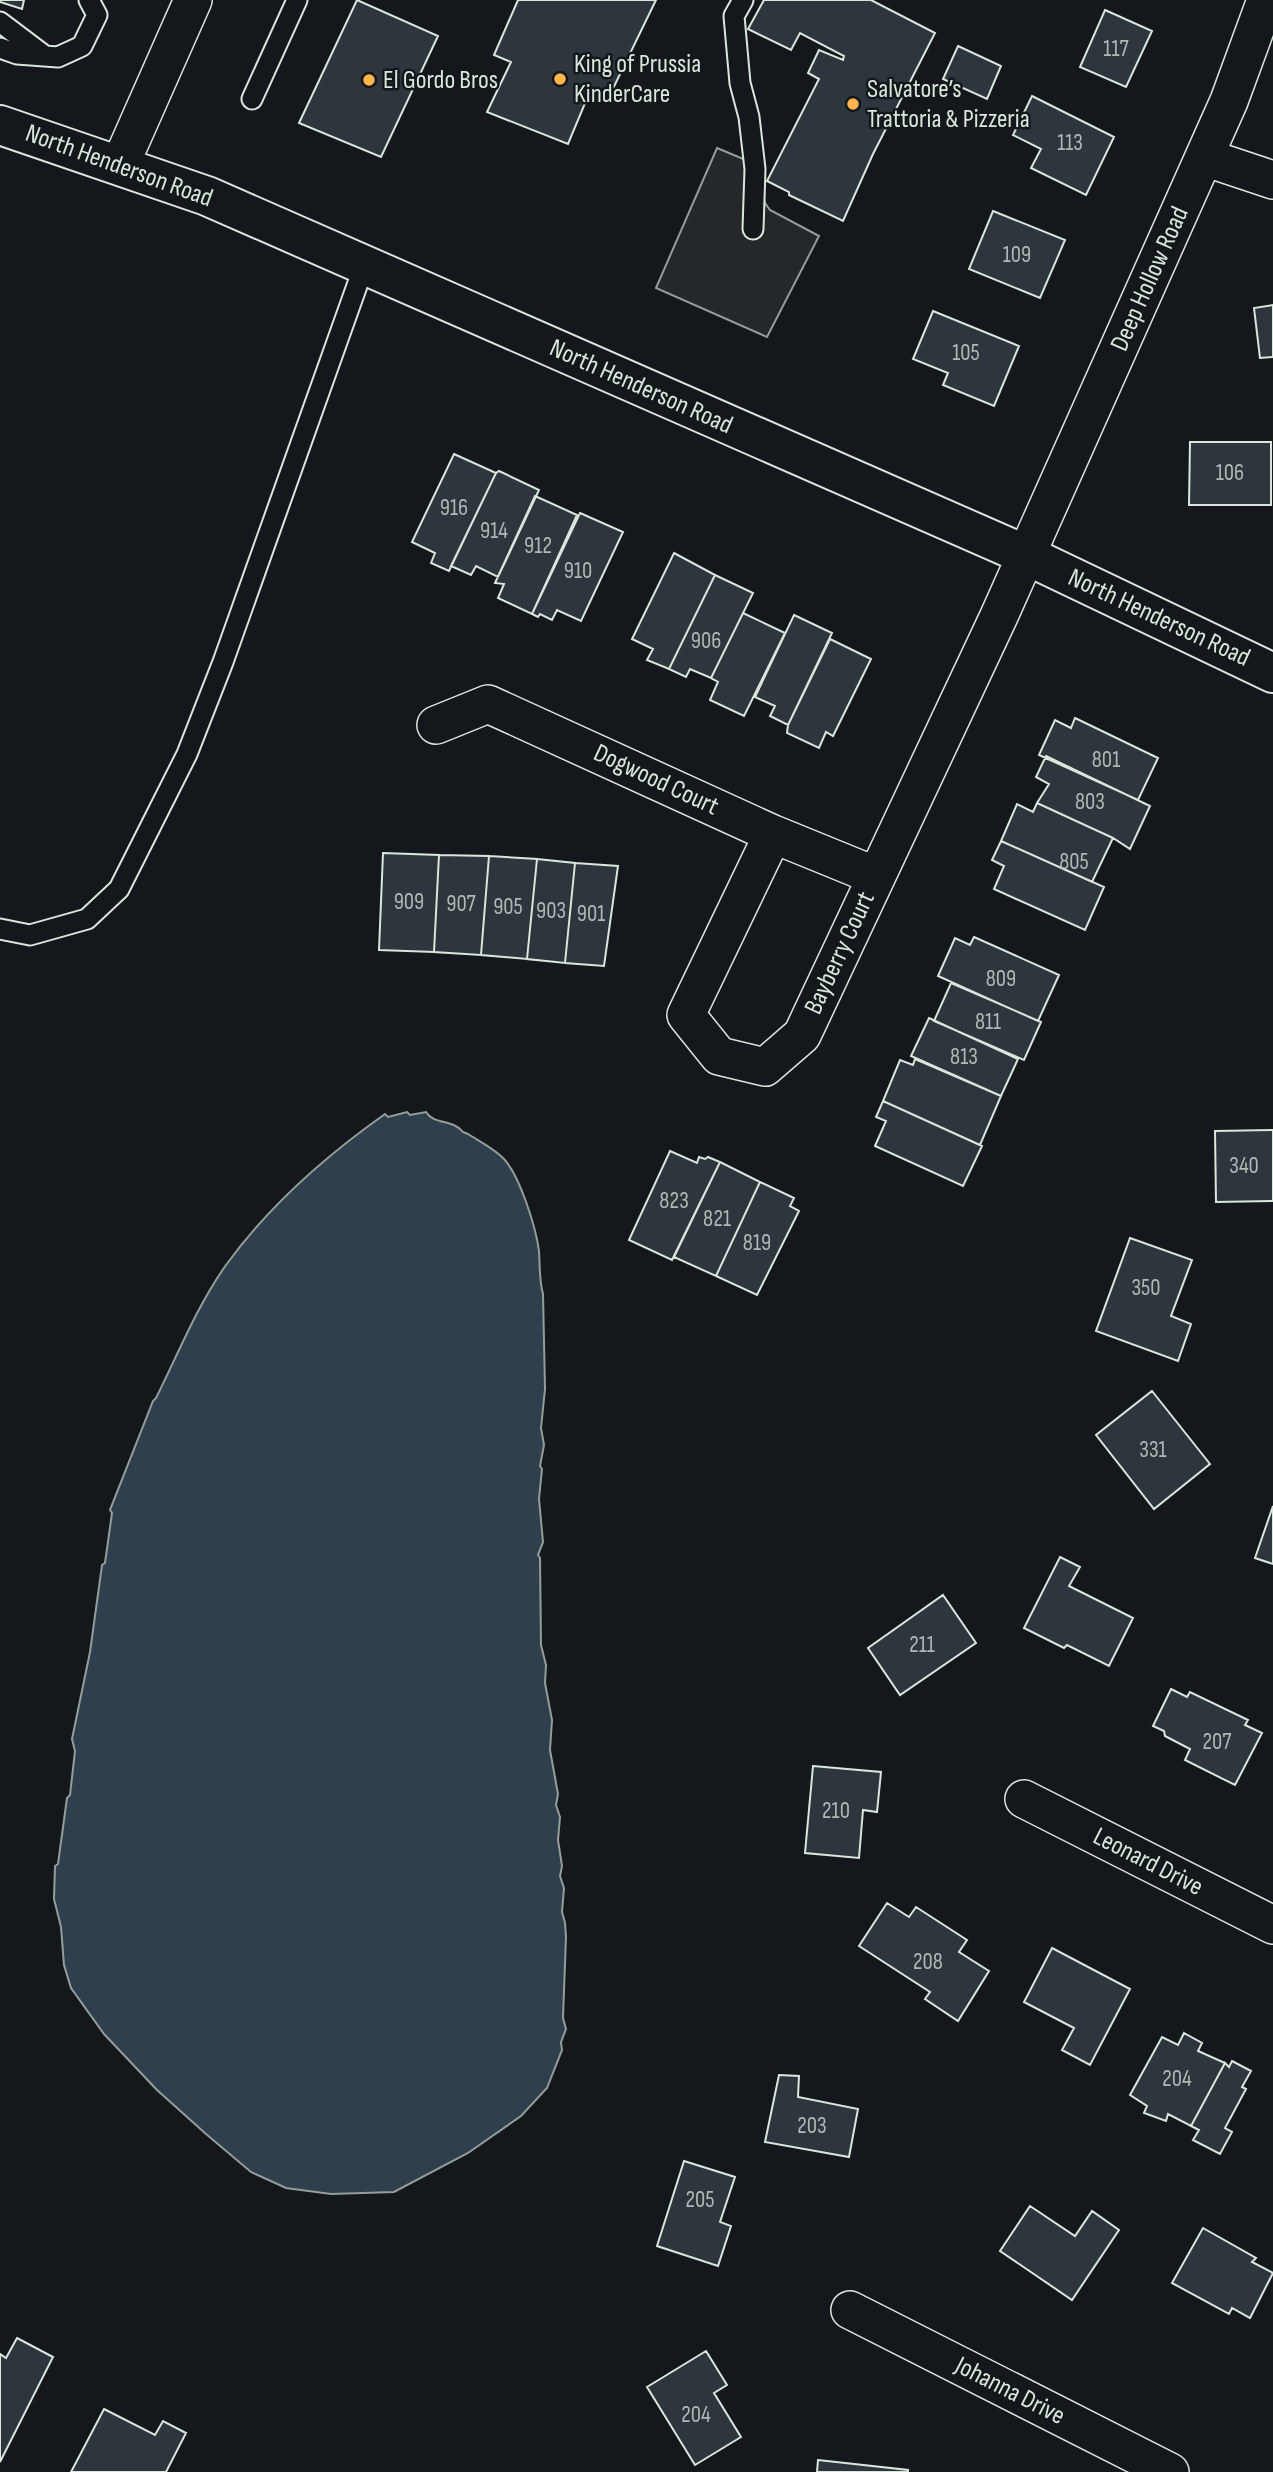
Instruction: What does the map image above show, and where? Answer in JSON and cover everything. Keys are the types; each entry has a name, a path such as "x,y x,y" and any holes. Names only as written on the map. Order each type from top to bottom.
{"main road":[{"name":"North Henderson Road","path":"0,125 207,196 1026,555 1273,673"}],"street":[{"path":"120,165 193,0"},
{"name":"Deep Hollow Road","path":"1026,555 1204,157 1250,48 1266,0"},
{"path":"1204,157 1273,180"},
{"name":"Bayberry Court","path":"773,834 686,1014 719,1056 765,1067 802,1035 1026,555"},
{"name":"Dogwood Court","path":"436,725 488,704 773,834 876,876"},
{"name":"Leonard Drive","path":"1024,1799 1273,1924"},
{"name":"Johanna Drive","path":"850,2310 1170,2472"}],"lane":[{"path":"252,99 297,0"},
{"path":"743,0 734,16 740,83 749,117 755,169 753,229"},
{"path":"0,48 17,54 58,57 82,46 94,5"},
{"path":"0,22 46,56"},
{"path":"0,929 30,935 87,919 118,889 187,754 223,662 364,266"}],"shaded area":[{"path":"717,148 765,168 763,195 770,210 819,236 767,337 656,288"}],"water":[{"path":"407,1112 410,1115 426,1112 434,1119 454,1125 500,1155 516,1177 531,1216 539,1251 543,1294 545,1389 539,1499 543,1542 538,1555 541,1645 546,1665 545,1683 552,1720 550,1750 558,1794 556,1805 560,1817 558,1840 566,1937 563,2018 566,2029 561,2042 562,2050 547,2088 521,2116 468,2153 394,2192 331,2194 286,2188 251,2172 157,2090 104,2034 71,1988 64,1965 61,1927 54,1899 55,1866 58,1864 67,1798 70,1795 75,1751 72,1739 90,1652 102,1565 105,1563 112,1513 110,1510 153,1401 216,1281 260,1223 300,1183 363,1130 385,1114 388,1117"}],"building":[{"path":"0,0 24,0 22,9"},
{"name":"El Gordo Bros","path":"357,0 438,36 381,157 299,123"},
{"name":"King of Prussia KinderCare","path":"518,0 656,0 606,103 588,96 568,144 487,112 511,62 494,55"},
{"name":"Salvatore’s Trattoria & Pizzeria","path":"764,0 871,0 935,33 873,154 843,221 789,195 789,192 767,181 819,79 808,73 819,50 843,60 844,56 800,33 791,50 748,29"},
{"path":"1105,10 1152,31 1126,87 1080,67"},
{"path":"958,46 1001,66 987,99 943,79"},
{"path":"1032,96 1114,137 1086,195 1031,168 1041,149 1013,135"},
{"path":"993,211 1065,240 1040,298 969,269"},
{"path":"1273,305 1273,357 1260,358 1254,308"},
{"path":"933,311 1019,346 994,406 943,385 948,373 913,359"},
{"path":"1190,442 1271,442 1271,505 1189,505"},
{"path":"454,454 496,473 449,571 431,563 435,553 412,542"},
{"path":"499,471 539,490 498,577 476,566 471,575 451,566"},
{"path":"535,496 577,515 532,614 498,598 504,584 495,583"},
{"path":"580,513 623,532 581,621 557,610 552,620 540,614 538,617 532,614"},
{"path":"674,553 715,575 669,669 647,660 653,649 632,639"},
{"path":"715,575 753,593 711,678 690,669 686,677 669,669"},
{"path":"743,613 785,633 744,716 710,700 718,682 711,678"},
{"path":"794,615 832,633 788,725 770,716 775,706 755,697"},
{"path":"830,639 871,659 833,736 826,732 819,748 787,733 788,725"},
{"path":"1075,718 1158,758 1138,800 1039,755 1055,720 1071,728"},
{"path":"1046,756 1150,806 1130,849 1113,838 1037,803 1049,784 1036,777"},
{"path":"1037,803 1113,838 1092,882 1001,841 1017,804 1033,812"},
{"path":"1001,841 1104,887 1085,930 994,889 1004,866 992,860"},
{"path":"383,853 439,855 434,952 379,950"},
{"path":"439,855 489,856 481,955 434,952"},
{"path":"489,856 537,859 527,959 481,955"},
{"path":"537,859 575,863 565,963 527,959"},
{"path":"575,863 618,866 604,966 565,963"},
{"path":"974,937 1059,975 1038,1021 938,976 955,938 970,945"},
{"path":"951,983 1041,1022 1024,1060 934,1021"},
{"path":"929,1018 1018,1059 1001,1096 911,1056"},
{"path":"915,1059 1001,1096 980,1145 883,1101 900,1060 913,1065"},
{"path":"883,1101 982,1146 963,1186 875,1146 886,1121 876,1117"},
{"path":"1273,1130 1273,1201 1216,1202 1215,1131"},
{"path":"670,1151 697,1163 699,1157 720,1162 672,1260 629,1240"},
{"path":"720,1162 760,1182 716,1276 674,1257"},
{"path":"760,1182 794,1198 790,1206 799,1211 757,1295 716,1276"},
{"path":"1130,1238 1192,1260 1171,1316 1191,1324 1178,1361 1096,1331"},
{"path":"1152,1391 1210,1464 1154,1509 1096,1435"},
{"path":"1273,1506 1273,1564 1255,1558"},
{"path":"1060,1557 1080,1567 1069,1586 1133,1618 1109,1666 1024,1628"},
{"path":"943,1595 976,1643 900,1695 868,1648"},
{"path":"1171,1689 1187,1697 1190,1692 1248,1720 1245,1725 1262,1733 1235,1785 1185,1760 1190,1749 1165,1736 1164,1731 1153,1726"},
{"path":"813,1766 881,1772 877,1812 863,1810 859,1858 805,1853"},
{"path":"887,1903 909,1917 916,1907 967,1940 959,1952 989,1971 958,2021 925,1999 930,1992 859,1946"},
{"path":"1052,1948 1130,1989 1090,2065 1062,2050 1074,2028 1024,2002"},
{"path":"1184,2033 1202,2043 1198,2051 1225,2063 1191,2126 1168,2114 1166,2121 1144,2113 1147,2106 1130,2095 1162,2037 1178,2045"},
{"path":"1232,2061 1251,2071 1242,2087 1246,2089 1225,2128 1232,2132 1220,2154 1193,2140 1199,2130 1191,2126 1225,2063 1229,2067"},
{"path":"779,2075 799,2076 798,2097 858,2109 849,2157 765,2142"},
{"path":"684,2161 735,2177 720,2222 731,2226 718,2266 657,2246"},
{"path":"1030,2206 1075,2236 1092,2211 1119,2230 1072,2300 1000,2251"},
{"path":"1203,2228 1256,2258 1252,2262 1273,2273 1250,2318 1232,2308 1229,2314 1172,2283"},
{"path":"17,2338 53,2357 0,2462 0,2354 6,2358"},
{"path":"706,2351 727,2385 714,2393 741,2437 695,2465 647,2387"},
{"path":"104,2409 155,2435 163,2421 186,2433 166,2472 71,2472"},
{"path":"818,2460 908,2470 908,2472 817,2472"}],"place":[{"name":"King of Prussia KinderCare","path":"560,79"},
{"name":"El Gordo Bros","path":"369,80"},
{"name":"Salvatore’s Trattoria & Pizzeria","path":"853,104"}]}
